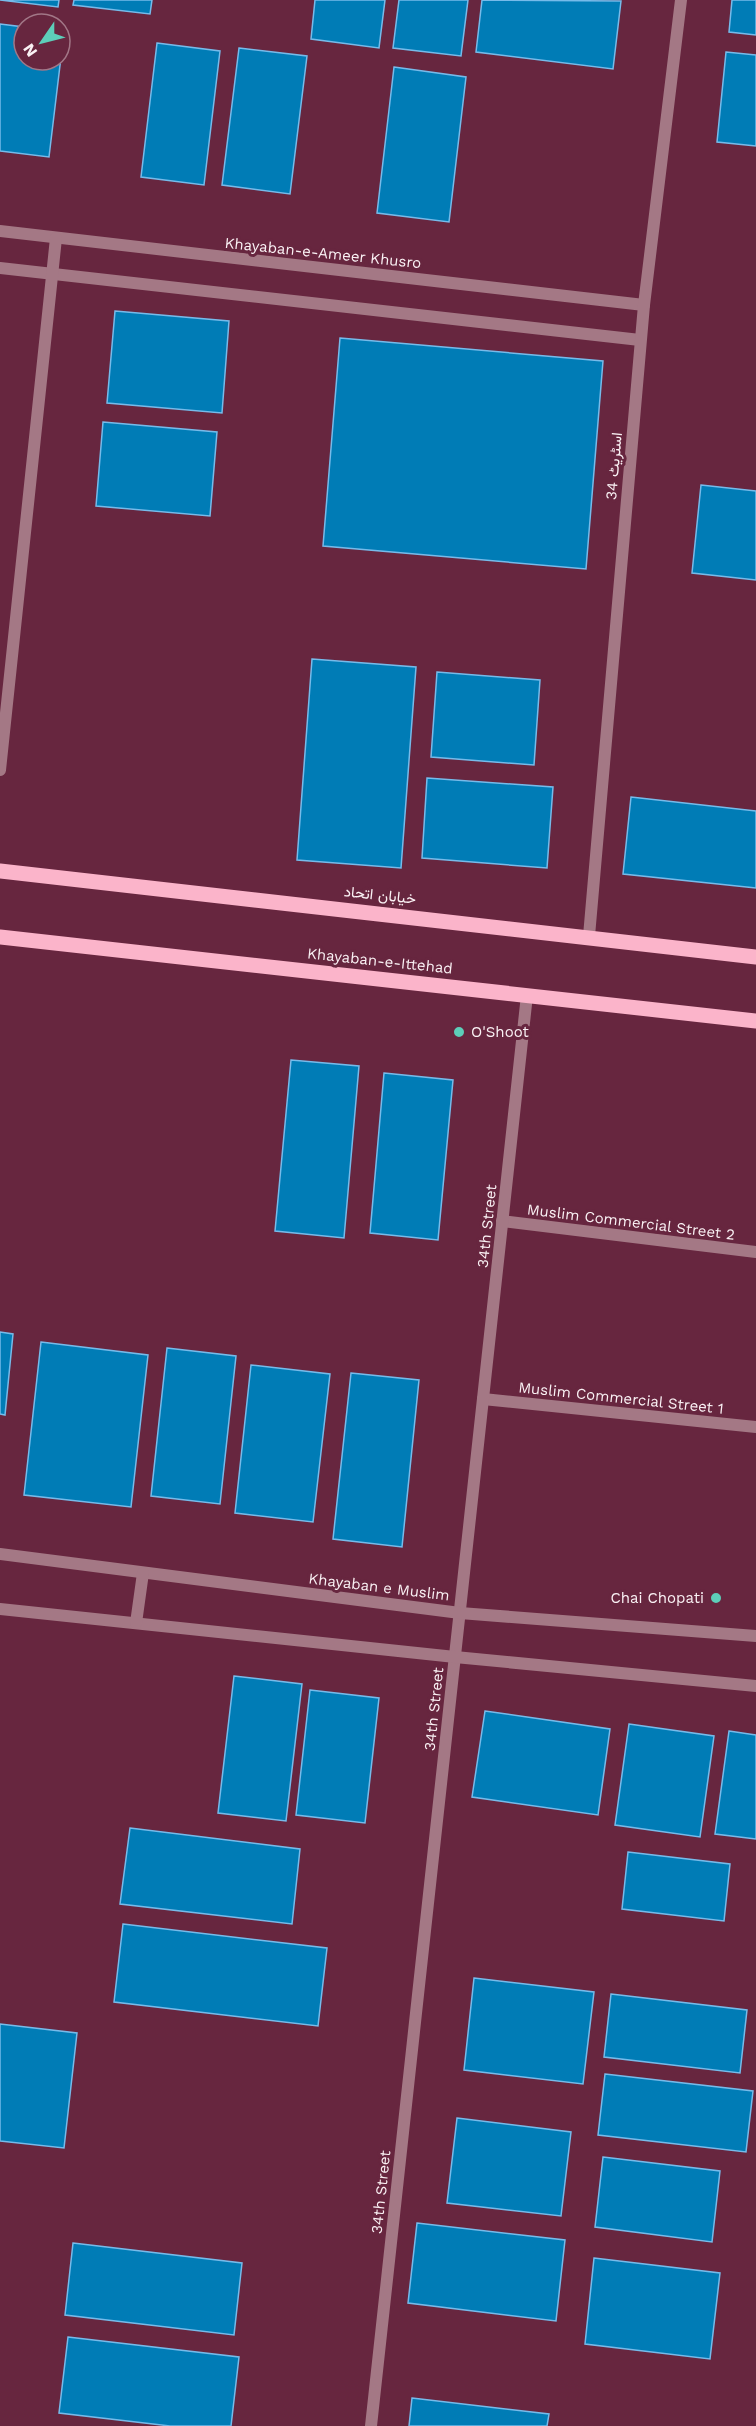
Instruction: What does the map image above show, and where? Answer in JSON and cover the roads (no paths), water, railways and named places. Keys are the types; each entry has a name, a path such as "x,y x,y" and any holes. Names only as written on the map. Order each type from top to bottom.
{"main road":[{"name":"خیابان اتحاد","path":"0,871 589,936 756,957"},
{"name":"Khayaban-e-Ittehad","path":"0,937 756,1021"}],"street":[{"name":"اسٹریٹ 34","path":"589,936 640,340 681,0"},
{"name":"Khayaban-e-Ameer Khusro","path":"0,231 644,305"},
{"path":"0,770 56,238"},
{"path":"0,268 640,340"},
{"name":"34th Street","path":"371,2426 527,995"},
{"name":"Muslim Commercial Street 2","path":"502,1221 756,1252"},
{"name":"Muslim Commercial Street 1","path":"483,1399 756,1427"},
{"name":"Khayaban e Muslim","path":"0,1554 460,1613 756,1636"},
{"path":"136,1623 143,1573"},
{"path":"0,1609 756,1686"}],"place":[{"name":"O'Shoot","path":"459,1032"},
{"name":"Chai Chopati","path":"716,1598"}]}
